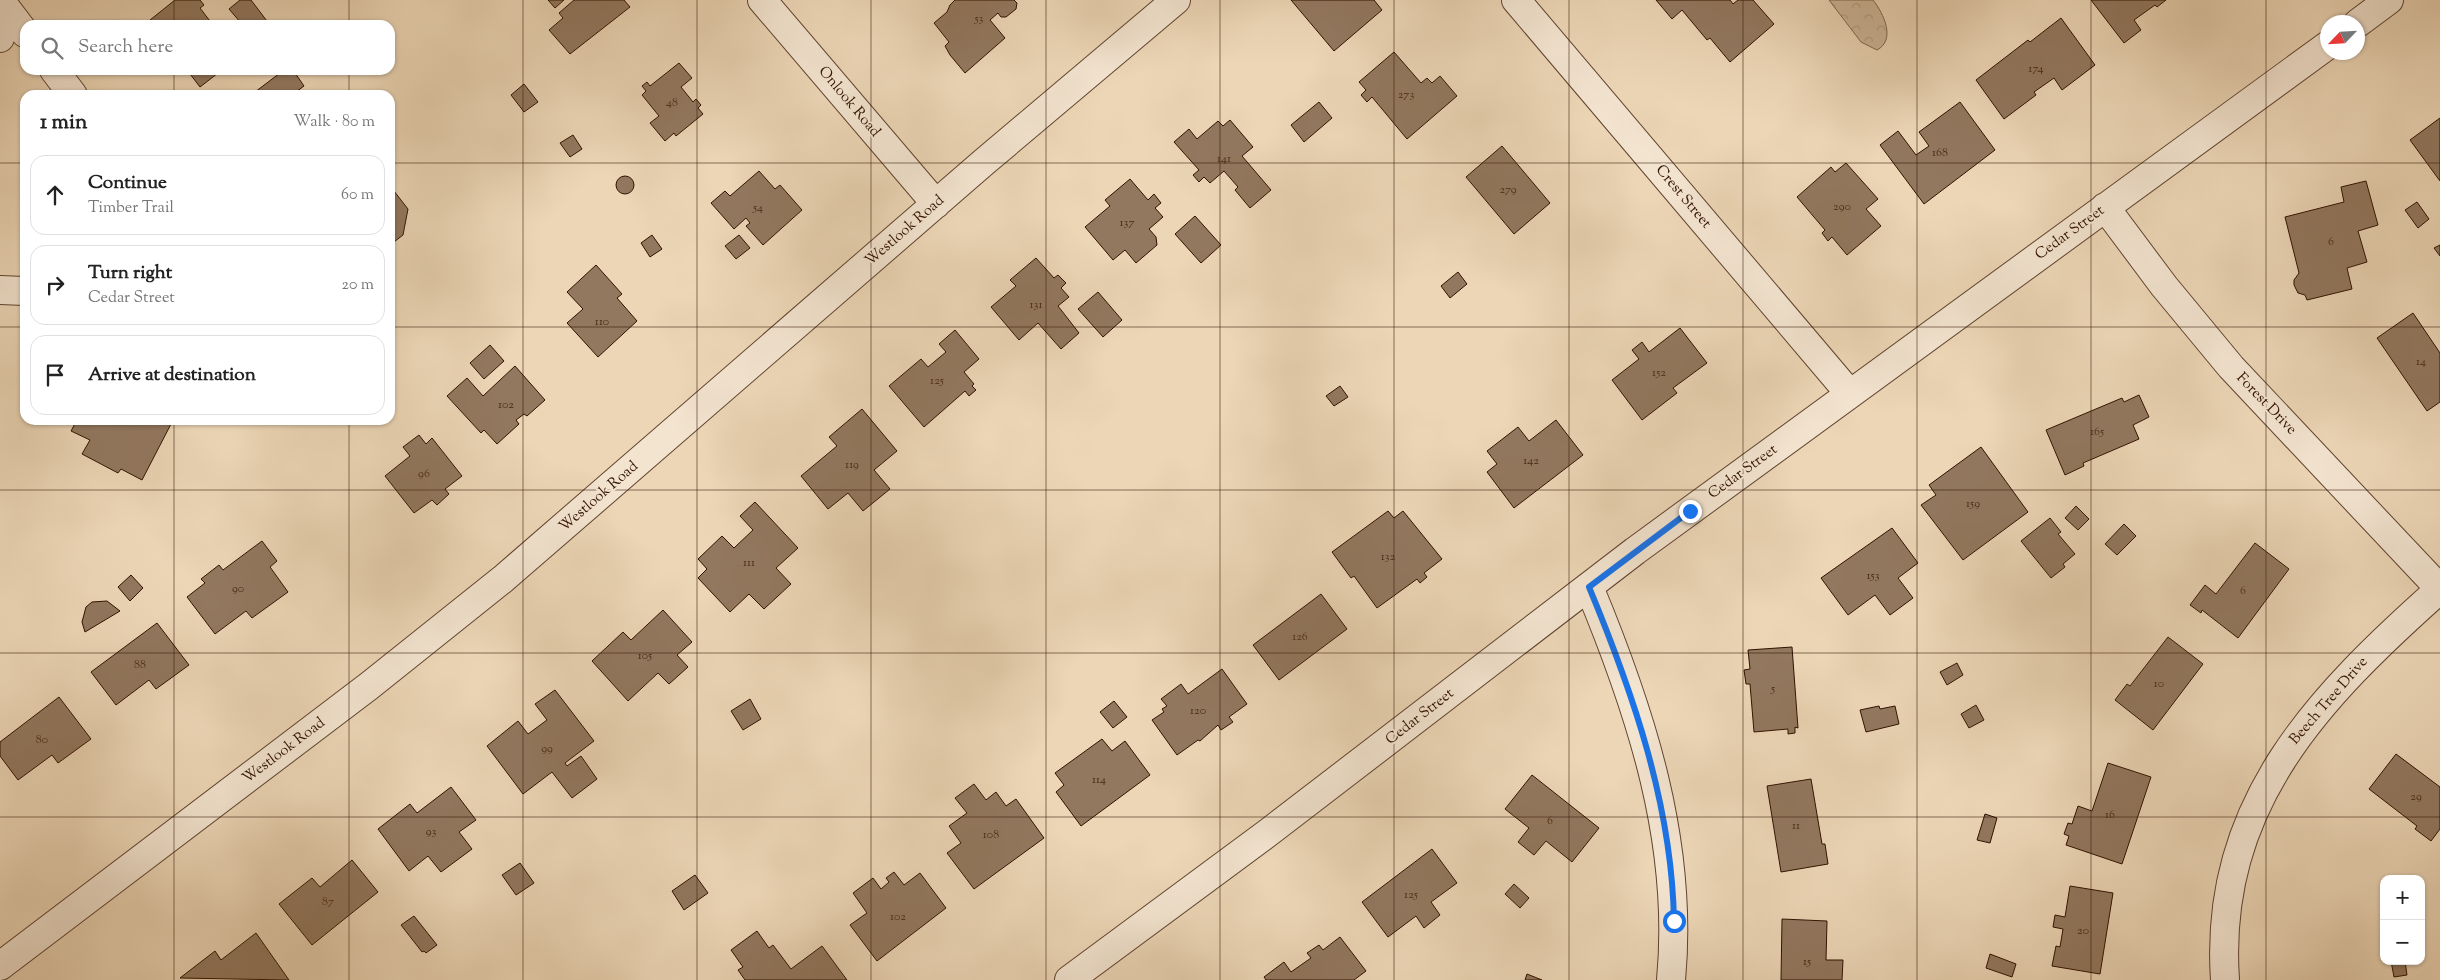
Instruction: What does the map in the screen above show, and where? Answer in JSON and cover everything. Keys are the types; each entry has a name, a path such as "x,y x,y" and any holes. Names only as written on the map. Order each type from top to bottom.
{"street":[{"name":"Onlook Road","path":"762,0 936,204"},
{"name":"Westlook Road","path":"0,966 456,617 574,519 936,204 1176,0"},
{"name":"Crest Street","path":"1516,0 1850,394"},
{"path":"2365,18 2389,0"},
{"path":"2,2 20,26"},
{"path":"0,38 2,2"},
{"name":"Cedar Street","path":"1069,980 1276,827 1589,587 2320,51"},
{"path":"58,75 69,90"},
{"name":"Forest Drive","path":"2106,207 2164,286 2230,367 2440,589"},
{"path":"0,290 20,291"},
{"path":"1589,587 1631,698 1661,803 1673,898 1671,980"},
{"name":"Beech Tree Drive","path":"2225,980 2224,936 2229,886 2240,846 2266,787 2285,754 2307,722 2333,691 2364,659 2440,589"}],"green space":[{"path":"1829,0 1873,0 1881,12 1886,26 1886,40 1883,46 1877,50 1861,42"}],"building":[{"path":"175,0 200,0 204,5 200,8 209,20 150,20"},
{"path":"240,0 251,0 266,20 238,20 229,9"},
{"path":"548,0 564,0 555,8"},
{"path":"574,0 624,0 630,7 570,54 549,30 563,18 559,13"},
{"path":"955,0 1014,0 1017,3 1016,9 1006,17 1001,17 998,13 990,20 1005,38 965,73 950,55 945,46 949,42 934,23 947,12"},
{"path":"1291,0 1374,0 1382,10 1334,51"},
{"path":"1656,0 1730,0 1733,4 1738,0 1753,0 1774,24 1730,62 1710,38 1707,40 1682,10 1672,19"},
{"path":"2091,0 2166,0 2157,7 2155,5 2134,20 2141,30 2124,43"},
{"path":"2061,18 2095,65 2062,90 2054,78 2034,92 2036,95 2004,119 1976,80 2028,40 2030,42"},
{"path":"1394,52 1421,83 1427,78 1432,83 1440,76 1457,96 1407,139 1372,97 1367,102 1361,95 1366,90 1359,82"},
{"path":"679,63 692,78 681,87 693,102 696,99 701,105 698,108 703,114 676,136 674,133 665,141 650,123 659,116 642,95 646,91 642,86 647,82 650,86"},
{"path":"191,75 216,75 200,87"},
{"path":"277,75 296,75 304,86 299,90 258,90"},
{"path":"524,84 538,102 524,112 511,95"},
{"path":"1319,102 1332,118 1304,142 1291,125"},
{"path":"1960,102 1995,150 1924,204 1880,145 1898,131 1916,155 1929,146 1919,132"},
{"path":"2440,118 2440,181 2410,140"},
{"path":"1230,120 1253,147 1242,156 1271,190 1250,208 1235,190 1238,187 1224,171 1210,183 1204,177 1199,182 1193,175 1199,170 1174,142 1189,129 1197,139 1218,121 1223,126"},
{"path":"573,135 582,149 570,157 560,143"},
{"path":"1502,146 1550,203 1514,234 1466,177"},
{"path":"1846,163 1878,199 1866,209 1881,226 1847,255 1832,237 1828,241 1822,233 1825,230 1797,197 1831,167 1835,172"},
{"path":"759,171 775,189 780,185 802,210 763,245 746,226 750,223 746,218 734,229 711,203 725,191 730,196"},
{"path":"625,176 631,179 634,185 631,191 625,194 619,191 616,185 619,179"},
{"path":"1130,179 1148,200 1154,194 1161,203 1155,208 1163,217 1149,229 1156,237 1157,245 1136,263 1125,250 1113,260 1085,227 1110,206 1105,200"},
{"path":"2366,181 2378,225 2358,231 2367,262 2347,268 2352,289 2307,300 2305,295 2298,293 2294,285 2294,280 2299,273 2285,217 2344,202 2341,187"},
{"path":"395,192 408,209 403,235 395,241"},
{"path":"2417,202 2429,219 2418,228 2405,210"},
{"path":"1195,216 1221,245 1201,263 1175,234"},
{"path":"652,235 662,249 650,257 641,243"},
{"path":"739,235 750,248 736,259 725,246"},
{"path":"2440,245 2440,256 2434,248"},
{"path":"1036,258 1054,278 1058,275 1066,283 1061,288 1069,297 1058,306 1079,333 1061,349 1038,323 1019,340 991,307 1016,286 1010,280"},
{"path":"596,265 622,294 617,298 637,321 598,357 567,323 583,309 567,292"},
{"path":"1458,272 1467,284 1450,298 1441,286"},
{"path":"1098,292 1122,320 1103,337 1078,309"},
{"path":"2413,313 2440,353 2440,402 2427,411 2377,338"},
{"path":"1680,328 1707,363 1673,388 1677,393 1642,420 1612,380 1639,359 1632,350 1642,342 1649,352"},
{"path":"955,330 979,359 964,372 974,384 972,386 976,390 969,396 965,391 924,427 889,386 921,359 928,367 946,352 939,344"},
{"path":"490,345 504,361 484,379 470,363"},
{"path":"515,366 545,400 527,416 524,414 516,420 519,424 497,444 484,430 481,433 447,396 467,378 483,396"},
{"path":"1340,386 1348,397 1334,406 1326,396"},
{"path":"2139,395 2149,417 2133,425 2139,439 2083,463 2084,466 2065,475 2046,430 2122,398 2124,402"},
{"path":"862,409 897,451 874,470 890,489 863,511 848,493 828,509 801,476 837,446 829,437"},
{"path":"1556,420 1583,455 1514,508 1487,472 1497,464 1487,451 1518,427 1529,441"},
{"path":"74,425 170,425 142,480 121,469 118,473 82,454 90,440 71,431"},
{"path":"419,435 426,444 432,438 462,476 445,489 449,494 437,505 432,500 414,513 385,476 410,456 403,447"},
{"path":"1981,447 2028,512 1963,560 1921,505 1936,495 1929,485"},
{"path":"755,502 798,548 776,568 791,584 764,609 749,594 730,612 698,578 707,569 698,559 722,536 734,548 753,530 740,516"},
{"path":"2076,506 2089,519 2078,530 2065,518"},
{"path":"1388,511 1394,518 1403,511 1442,559 1424,573 1427,577 1420,583 1417,579 1377,608 1354,576 1351,578 1332,552"},
{"path":"2050,518 2061,532 2058,534 2075,554 2063,564 2065,567 2051,578 2021,541"},
{"path":"2124,524 2136,536 2117,555 2105,544"},
{"path":"1892,528 1918,563 1898,578 1913,598 1890,615 1875,595 1848,615 1821,578"},
{"path":"262,541 277,561 270,567 288,592 252,618 246,611 215,634 187,597 205,583 201,579 219,565 223,570"},
{"path":"2255,543 2289,569 2238,638 2202,610 2201,613 2190,605 2205,585 2216,594"},
{"path":"131,575 143,588 130,601 118,587"},
{"path":"1321,594 1347,629 1279,680 1253,645"},
{"path":"107,601 120,611 85,632 82,622 86,607 92,602"},
{"path":"663,610 692,642 677,655 688,667 669,684 658,673 628,701 592,661 623,632 631,640"},
{"path":"157,623 189,665 156,689 149,680 116,705 91,672"},
{"path":"2168,637 2203,664 2153,730 2115,700 2127,684 2130,686"},
{"path":"1792,647 1798,728 1795,727 1795,733 1788,734 1788,729 1754,732 1750,684 1746,684 1744,670 1750,669 1748,650"},
{"path":"1957,663 1963,675 1947,685 1940,672"},
{"path":"1222,669 1247,704 1229,717 1233,722 1221,730 1218,725 1200,741 1198,740 1177,755 1152,720 1164,712 1162,709 1167,706 1161,699 1181,684 1188,694"},
{"path":"555,690 594,741 565,763 567,766 581,756 597,779 572,798 552,772 523,794 487,746 518,721 528,734 547,720 535,704"},
{"path":"59,697 91,739 58,763 52,755 18,780 0,756 0,742"},
{"path":"750,699 761,719 743,730 731,711"},
{"path":"1114,701 1127,717 1113,728 1100,712"},
{"path":"1976,705 1984,720 1969,728 1961,714"},
{"path":"1879,706 1880,709 1895,706 1899,724 1866,732 1860,710"},
{"path":"1102,739 1112,751 1125,741 1150,775 1081,826 1056,792 1064,785 1055,773"},
{"path":"2396,754 2440,787 2440,829 2431,841 2415,829 2417,826 2369,789"},
{"path":"2108,763 2151,777 2122,864 2066,845 2069,836 2064,834 2068,823 2072,824 2078,806 2092,811"},
{"path":"1532,775 1599,828 1572,862 1546,841 1534,855 1518,842 1529,828 1505,809"},
{"path":"1811,779 1822,844 1825,844 1828,864 1781,872 1767,786"},
{"path":"974,784 986,800 996,792 1006,806 1016,799 1044,838 974,889 947,853 961,843 949,826 967,813 955,798"},
{"path":"451,787 476,820 459,832 472,849 441,872 428,856 409,871 378,829 410,804 417,813"},
{"path":"1985,814 1997,818 1990,843 1977,840"},
{"path":"1432,849 1457,883 1431,902 1440,915 1424,928 1416,916 1388,937 1362,902"},
{"path":"352,860 378,892 312,945 279,904 312,878 320,887"},
{"path":"520,863 534,883 516,895 502,875"},
{"path":"894,872 904,885 920,873 946,908 877,961 850,925 867,913 853,893 873,878 881,889 889,882 886,878"},
{"path":"695,875 708,893 684,910 672,891"},
{"path":"1514,884 1529,898 1520,908 1505,894"},
{"path":"2070,886 2113,893 2100,974 2052,966 2056,946 2060,947 2063,929 2053,927 2055,915 2065,917"},
{"path":"414,916 437,945 426,953 422,952 401,925"},
{"path":"1782,919 1827,921 1826,960 1843,960 1842,980 1781,980"},
{"path":"757,931 769,948 773,945 791,969 822,946 847,980 745,980 738,970 743,967 731,950"},
{"path":"256,933 289,980 180,978 215,951 221,960"},
{"path":"1340,937 1366,971 1354,980 1266,980 1264,977 1284,962 1291,972 1311,958 1307,953 1319,945 1323,950"},
{"path":"1990,954 2016,964 2012,977 1986,968"},
{"path":"2392,965 2406,965 2407,975 2394,977"},
{"path":"1527,974 1542,980 1525,980"}],"route":[{"path":"1674,921 1672,875 1659,793 1631,698 1589,587 1690,511"}]}
